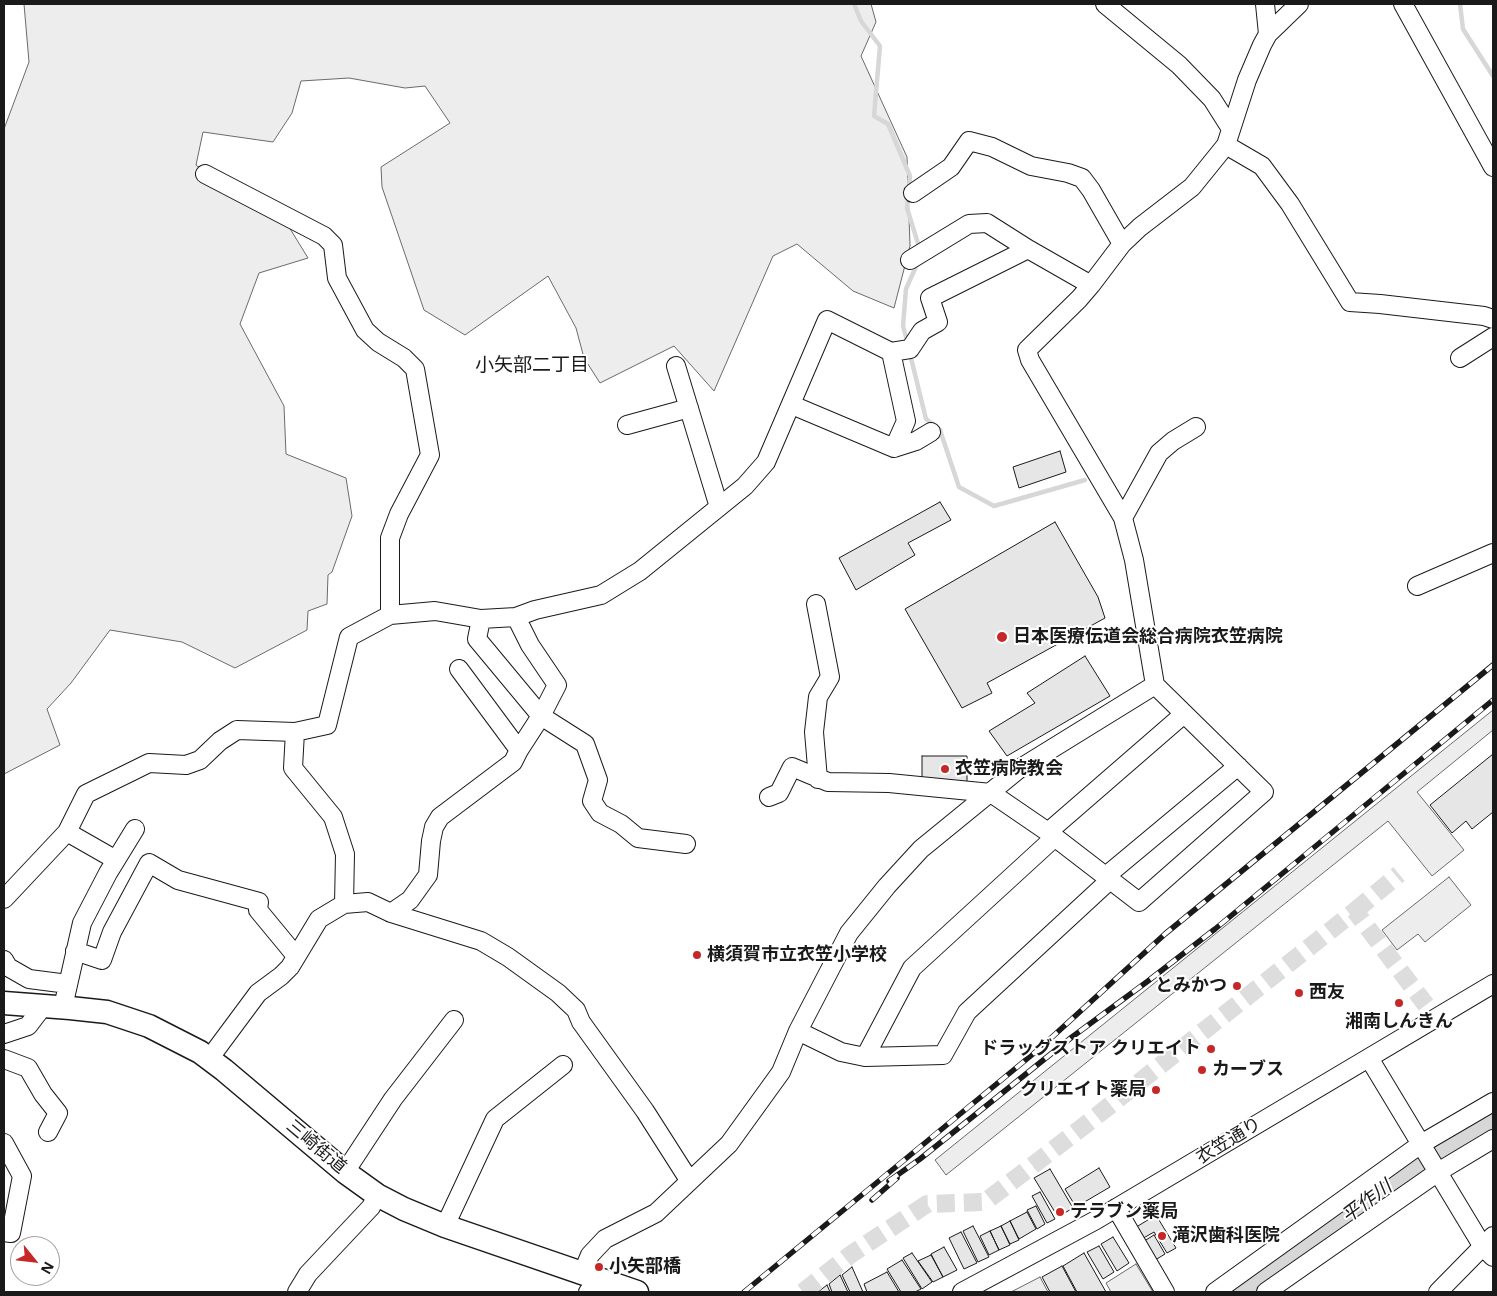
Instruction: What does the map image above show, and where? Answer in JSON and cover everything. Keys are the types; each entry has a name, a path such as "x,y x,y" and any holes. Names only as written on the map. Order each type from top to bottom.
{"main road":[{"name":"三崎街道","path":"4,1003 107,1012 149,1026 209,1059 345,1172 377,1195 404,1210 588,1282 637,1292"}],"street":[{"path":"1105,4 1179,65 1212,98 1228,137 1262,166 1290,204 1350,302 1493,318"},
{"path":"1265,4 1268,34"},
{"path":"769,797 779,793 792,767 828,782 889,783 991,793 1051,835 1139,902 1264,792 1155,685 1134,560 1123,518 1030,360 1027,350 1091,286 1122,244 1140,226 1192,187 1228,137 1247,80 1268,34 1299,4"},
{"path":"1403,4 1493,167"},
{"path":"913,193 951,167 969,141 992,147 1031,166 1068,173 1082,178 1122,244"},
{"path":"205,174 324,236 333,245 337,278 365,330 378,342 404,358 415,369 430,455 399,514 390,538 390,615"},
{"path":"910,260 969,224 986,223 1091,286"},
{"path":"4,898 67,832 86,794 148,763 186,765 200,760 220,741 237,730 295,732 327,725 349,637 390,615 435,611 481,619 516,617 535,610 601,595 640,571 745,486 766,462 827,320 891,352 910,348 922,331 938,322 930,298 1028,249"},
{"path":"1460,358 1493,337"},
{"path":"891,352 906,421 894,448"},
{"path":"676,366 719,507"},
{"path":"792,405 894,448 916,441 930,432"},
{"path":"627,425 689,408"},
{"path":"1123,518 1159,453 1173,441 1196,427"},
{"path":"1418,586 1493,553"},
{"path":"816,604 830,678 818,696 814,732 818,779"},
{"path":"391,913 410,900 428,875 430,841 440,817 513,762 557,685 530,645 516,617"},
{"path":"481,619 477,639 541,716 585,744 598,780 592,801 600,813 621,824 638,838 686,844"},
{"path":"460,669 519,750"},
{"path":"588,1282 590,1255 605,1239 656,1213 729,1144 781,1072 798,1031 849,933 887,886 921,849 1019,769 1155,685"},
{"path":"865,1057 912,968 1051,835 1184,714"},
{"path":"295,732 293,768 333,817 345,854 344,904"},
{"path":"798,1031 841,1052 865,1057 943,1055 967,1012 1109,878 1238,766"},
{"path":"4,1034 28,1026 41,1009 52,1006 68,984 82,923 135,829"},
{"path":"67,832 116,860"},
{"path":"75,951 102,960 112,932 149,864 178,880 259,902 258,910 296,956"},
{"path":"209,1059 258,993 290,967 319,919 344,904 368,902 391,913 481,942 508,957 558,993 576,1010 581,1022 645,1111 689,1180"},
{"path":"4,960 8,967 29,979 68,984"},
{"name":"衣笠通り","path":"962,1292 1116,1208 1493,984"},
{"path":"345,1172 393,1099 454,1020"},
{"path":"1369,1058 1438,1172 1490,1247 1438,1292"},
{"path":"4,1059 28,1068 43,1094 58,1113 48,1132"},
{"path":"445,1226 495,1119 563,1065"},
{"path":"1215,1292 1421,1145 1493,1102"},
{"path":"1266,1292 1438,1172 1493,1139"},
{"path":"4,1232 11,1232 22,1176 5,1148"},
{"path":"297,1292 308,1274 371,1207 377,1195"},
{"path":"1116,1208 1164,1292"}],"shaded area":[{"path":"24,4 871,4 876,22 861,56 907,157 910,246 894,308 853,291 797,244 773,256 714,391 674,346 600,383 584,358 576,328 548,276 465,335 424,310 382,187 381,167 450,123 425,86 405,88 349,78 301,81 292,113 273,142 203,132 196,165 238,201 281,214 308,258 259,273 240,324 284,406 286,454 346,478 352,516 332,572 328,575 327,604 308,611 307,630 235,668 182,642 110,630 71,683 47,709 60,745 4,774 4,129 29,62"},
{"path":"1493,710 1493,730 1417,792 1464,850 1432,876 1388,821 946,1175 935,1160"},
{"path":"1449,877 1471,905 1425,942 1418,934 1397,950 1382,930"},
{"path":"1136,1264 1153,1292 1111,1292 1106,1283"},
{"path":"1040,1277 1048,1292 1011,1292"}],"building":[{"path":"1060,451 1066,472 1019,488 1013,467"},
{"path":"940,502 951,520 908,543 915,555 856,590 839,558"},
{"path":"1055,522 1098,597 1105,618 987,683 992,693 962,708 905,609"},
{"path":"1085,656 1110,696 1007,756 989,731 1035,703 1027,693"},
{"path":"1493,754 1493,812 1472,829 1466,821 1452,833 1430,805"},
{"name":"衣笠病院教会","path":"922,756 967,756 967,782 922,781"},
{"path":"1099,1168 1110,1187 1076,1207 1065,1189"},
{"path":"1050,1169 1073,1208 1058,1217 1034,1178"},
{"path":"1040,1192 1055,1219 1047,1223 1032,1196"},
{"path":"1036,1206 1045,1224 1037,1229 1027,1210"},
{"path":"1027,1212 1036,1229 1019,1239 1010,1221"},
{"name":"滝沢歯科医院","path":"1156,1215 1176,1248 1167,1253 1154,1232 1140,1240 1133,1229"},
{"path":"1010,1221 1019,1240 1010,1244 1001,1226"},
{"path":"973,1226 989,1257 978,1262 963,1231"},
{"path":"1001,1226 1010,1245 999,1250 990,1231"},
{"path":"990,1231 999,1250 989,1255 980,1236"},
{"path":"961,1232 977,1263 964,1269 949,1238"},
{"path":"1154,1235 1165,1254 1152,1262 1141,1243"},
{"path":"1113,1237 1129,1263 1117,1271 1101,1244"},
{"path":"1099,1246 1114,1272 1103,1279 1087,1252"},
{"path":"944,1247 957,1270 943,1277 931,1254"},
{"path":"912,1253 932,1282 922,1289 903,1258"},
{"path":"1084,1253 1106,1292 1077,1292 1063,1266"},
{"path":"931,1255 943,1277 933,1282 918,1261"},
{"path":"902,1260 921,1289 915,1292 901,1292 887,1269"},
{"path":"1062,1266 1076,1292 1050,1292 1042,1277"},
{"path":"852,1267 863,1292 850,1292 842,1275"},
{"path":"887,1272 899,1292 867,1292 864,1284"},
{"path":"840,1275 848,1292 832,1292 829,1284"},
{"path":"827,1285 830,1292 818,1292"}],"waterway":[{"path":"854,4 861,21 880,46 874,116 888,124 910,176 907,208 920,250"},
{"path":"1460,4 1463,29 1493,76"},
{"path":"908,344 903,326 906,289 918,262"},
{"path":"910,354 926,419 940,430 959,487 994,506 1085,480"},
{"name":"平作川","path":"1242,1292 1273,1273 1446,1142 1493,1116"}],"tunnel":[{"path":"1355,911 1399,874"},
{"path":"803,1292 850,1255 927,1204 985,1202 1355,911 1426,1005"}],"railway":[{"path":"744,1292 1039,1049 1165,934 1493,665"},
{"path":"889,1181 920,1159 1072,1037 1215,929 1493,700"},
{"path":"872,1200 897,1178"}],"place":[{"name":"日本医療伝道会総合病院衣笠病院","path":"1002,637"},
{"name":"衣笠病院教会","path":"945,769"},
{"name":"横須賀市立衣笠小学校","path":"697,955"},
{"name":"とみかつ","path":"1237,986"},
{"name":"西友","path":"1299,993"},
{"name":"湘南しんきん","path":"1399,1003"},
{"name":"ドラッグストア クリエイト","path":"1211,1049"},
{"name":"カーブス","path":"1202,1070"},
{"name":"クリエイト薬局","path":"1156,1090"},
{"name":"テラブン薬局","path":"1060,1212"},
{"name":"滝沢歯科医院","path":"1162,1236"},
{"name":"小矢部橋","path":"599,1267"}],"district":[{"name":"小矢部二丁目","path":"532,366"}]}
